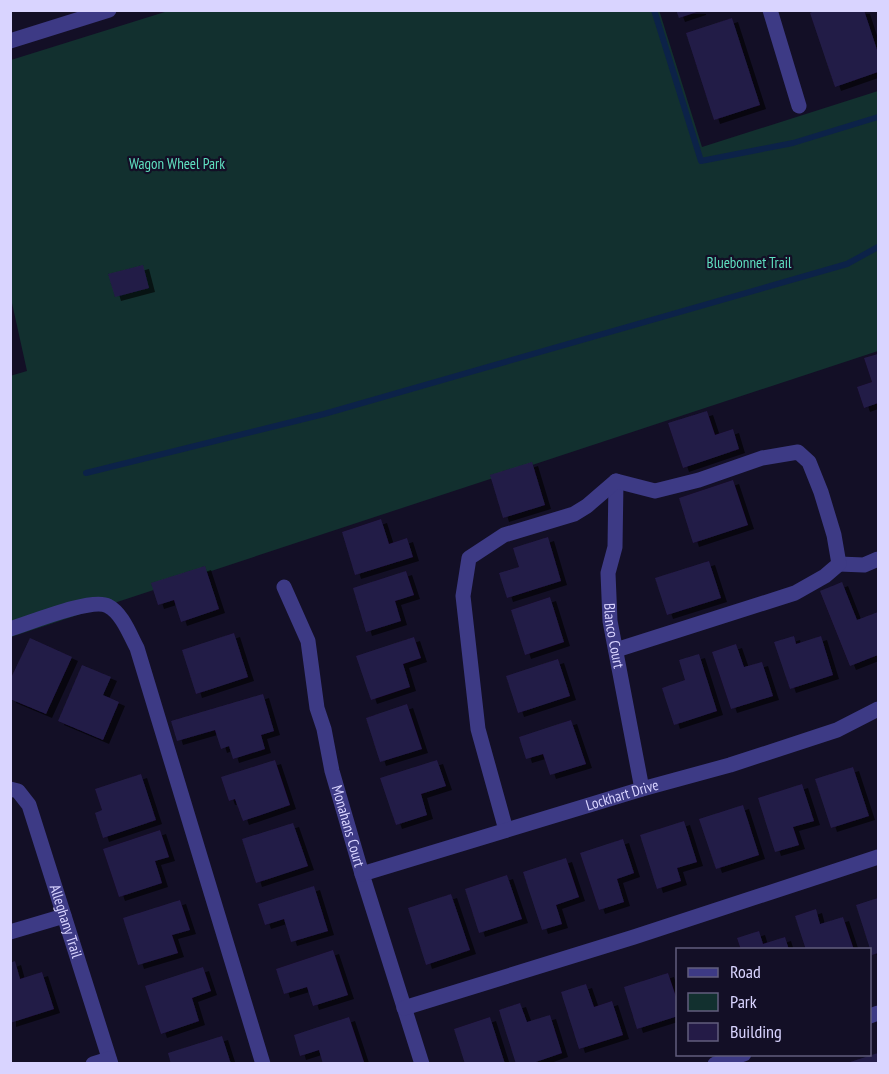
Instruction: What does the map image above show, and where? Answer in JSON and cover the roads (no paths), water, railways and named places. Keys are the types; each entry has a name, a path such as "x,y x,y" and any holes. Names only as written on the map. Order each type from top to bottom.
{"street":[{"path":"10,41 109,10"},
{"path":"770,10 799,106"},
{"path":"506,830 478,729 463,596 469,558 504,535 574,514 616,481 656,491 689,483 762,458 798,452 809,462 821,492 834,535 839,564"},
{"name":"Blanco Court","path":"616,481 615,548 608,573 610,621 642,789"},
{"path":"616,650 795,593 825,576 839,564 864,565 879,559"},
{"name":"Monahans Court","path":"284,587 308,641 317,708 324,729 332,771 422,1064"},
{"path":"10,629 89,604 108,605 119,615 137,648 264,1064"},
{"name":"Lockhart Drive","path":"362,874 642,789 730,765 837,730 879,709"},
{"name":"Alleghany Trail","path":"10,789 18,791 29,806 110,1061"},
{"path":"404,1008 634,937 879,857"},
{"path":"10,932 64,916"},
{"path":"715,1064 738,1056"},
{"path":"93,1064 110,1061"}],"waterway":[{"path":"654,10 701,161 793,143 878,117"},
{"path":"86,473 324,414 847,264 878,247"}],"park label":[{"name":"Wagon Wheel Park","path":"177,164"},
{"name":"Bluebonnet Trail","path":"749,263"}]}
